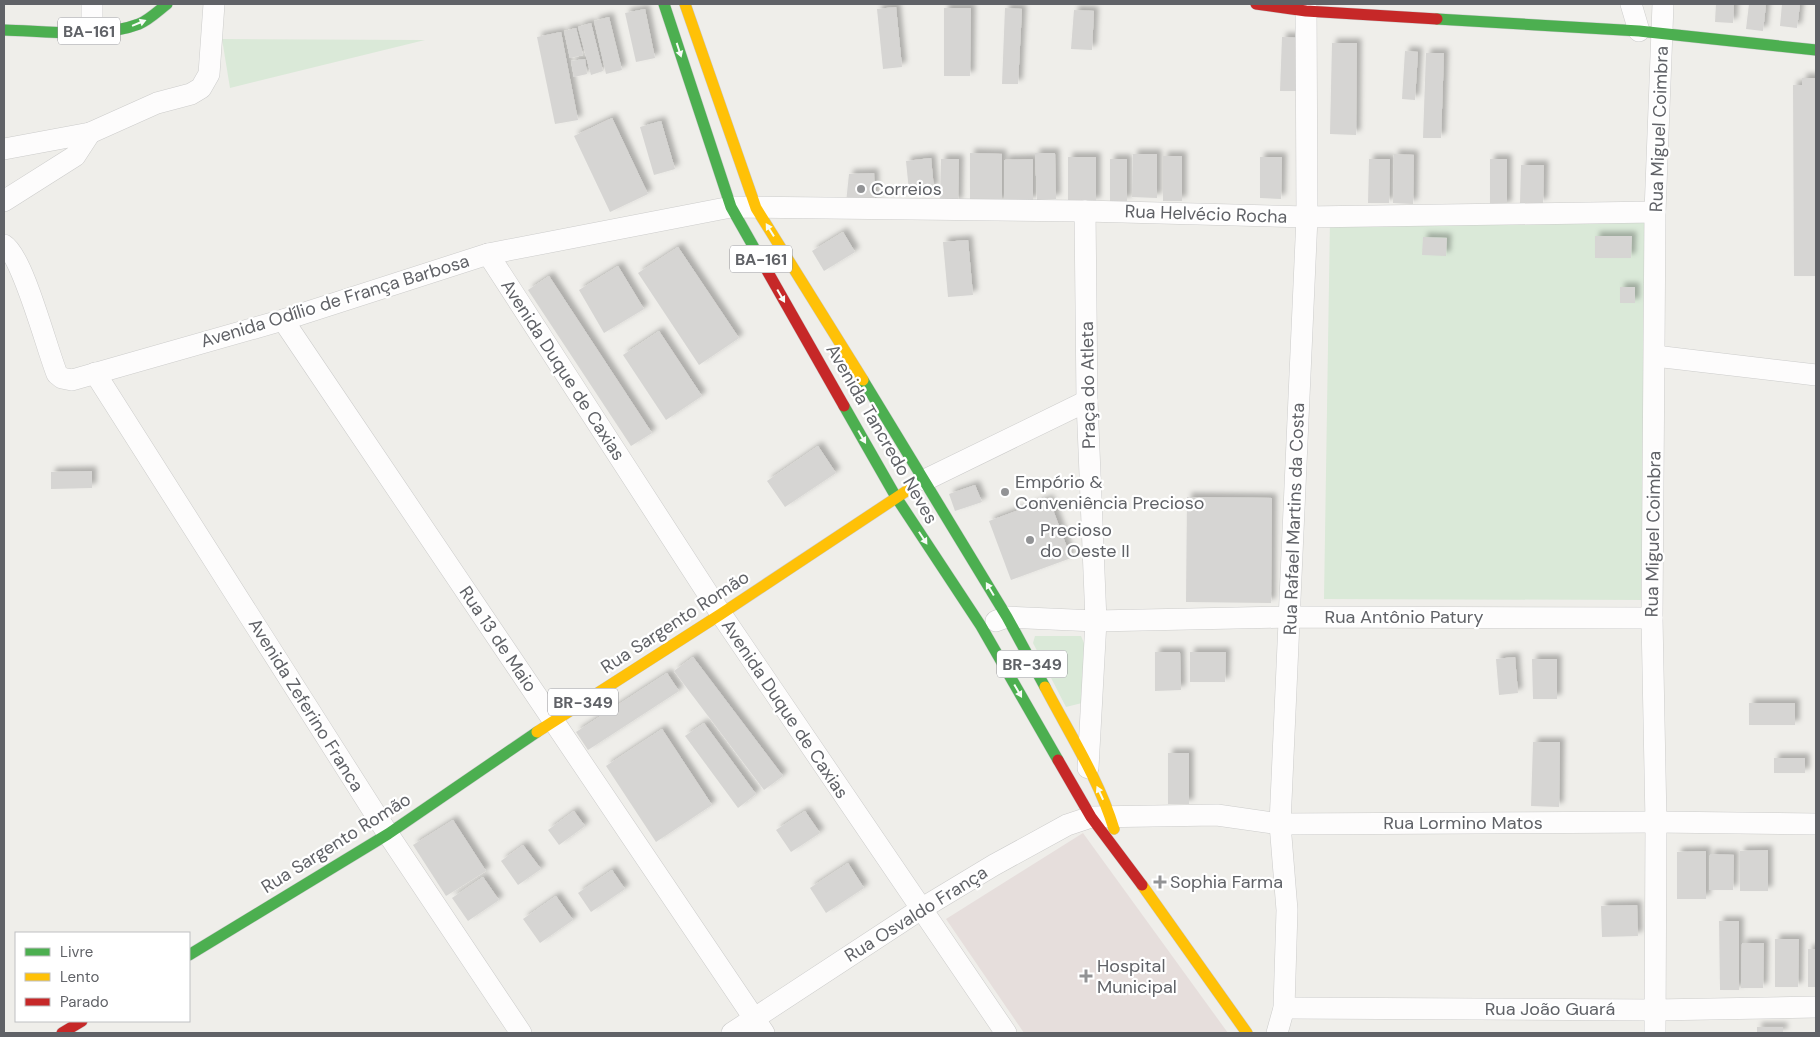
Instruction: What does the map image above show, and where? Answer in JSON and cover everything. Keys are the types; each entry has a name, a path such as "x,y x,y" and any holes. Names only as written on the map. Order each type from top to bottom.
{"main road":[{"name":"BA-161","path":"4,30 92,31 121,29 138,24 167,4"},
{"name":"Avenida Tancredo Neves","path":"664,4 731,207 896,498 981,626 1100,817 1122,856 1247,1033"},
{"name":"Avenida Tancredo Neves","path":"685,4 756,208 925,480 1007,617 1088,768 1100,817 1122,856"},
{"path":"1256,4 1639,31 1816,50"},
{"name":"Rua Sargento Romão","path":"190,954 240,922 388,834 554,720 721,614 925,480"},
{"path":"62,1033 80,1022"}],"street":[{"path":"92,4 92,31"},
{"path":"4,149 90,133 157,103 191,94 201,88 208,74 214,4"},
{"path":"1631,4 1639,31"},
{"name":"Rua Miguel Coimbra","path":"1655,1033 1656,822 1652,618 1655,212 1663,4"},
{"name":"Rua Rafael Martins da Costa","path":"1277,1033 1284,1008 1287,910 1280,824 1307,217 1306,7"},
{"path":"4,201 75,156 90,133"},
{"name":"Avenida Odílio de França Barbosa","path":"4,245 8,248 16,263 34,304 57,374 62,378 72,380 283,320 488,254 731,207 756,208"},
{"name":"Rua Helvécio Rocha","path":"756,208 1085,211 1307,217 1655,212"},
{"name":"Praça do Atleta","path":"1085,211 1087,402 1096,621 1088,768"},
{"name":"Avenida Duque de Caxias","path":"488,254 721,614 1006,1033"},
{"name":"Rua 13 de Maio","path":"283,320 760,1026"},
{"path":"1655,356 1816,375"},
{"name":"Avenida Zeferino Franca","path":"96,372 388,834 521,1033"},
{"path":"925,480 1087,402"},
{"path":"981,626 1007,617"},
{"name":"Rua Antônio Patury","path":"1007,617 1096,621 1290,617 1652,618"},
{"name":"Rua Lormino Matos","path":"1100,817 1218,815 1280,824 1656,822 1816,824"},
{"name":"Rua Osvaldo França","path":"732,1033 760,1026 921,909 994,865 1067,825 1100,817"},
{"name":"Rua João Guará","path":"1284,1008 1655,1010 1816,1007"}],"shaded area":[{"name":"Hospital Municipal","path":"1083,833 1228,1033 1024,1033 946,919"}],"green space":[{"path":"222,39 425,40 230,88"},
{"path":"1651,217 1646,600 1324,599 1330,219"},
{"path":"1035,636 1081,636 1084,643 1086,702 1066,707 1033,643"}],"building":[{"path":"1716,4 1734,4 1733,23 1715,22"},
{"path":"1749,4 1766,4 1763,31 1746,29"},
{"path":"1782,4 1800,4 1797,28 1780,26"},
{"path":"896,7 902,67 883,69 877,9"},
{"path":"944,8 971,8 970,76 944,76"},
{"path":"1005,8 1022,9 1018,84 1002,84"},
{"path":"645,9 655,58 636,62 625,13"},
{"path":"1074,10 1094,11 1092,50 1071,49"},
{"path":"609,17 622,70 606,74 594,21"},
{"path":"591,23 603,71 591,75 578,27"},
{"path":"576,28 583,55 570,58 564,31"},
{"path":"561,32 578,120 555,124 537,37"},
{"path":"1282,37 1304,38 1302,91 1280,91"},
{"path":"1332,43 1357,43 1356,135 1330,134"},
{"path":"1405,51 1418,52 1415,100 1402,99"},
{"path":"1426,53 1444,53 1441,138 1423,138"},
{"path":"585,59 587,74 574,77 571,61"},
{"path":"1802,78 1816,78 1816,276 1794,276 1793,85 1802,85"},
{"path":"612,118 648,194 610,212 574,136"},
{"path":"661,121 675,169 654,175 640,127"},
{"path":"970,153 1002,154 1002,203 970,203"},
{"path":"1035,153 1055,153 1056,199 1037,200"},
{"path":"1133,154 1157,154 1157,198 1132,197"},
{"path":"1394,154 1414,155 1413,204 1393,203"},
{"path":"1163,156 1182,156 1182,201 1163,201"},
{"path":"1068,157 1096,157 1096,202 1068,202"},
{"path":"1260,157 1282,157 1281,199 1260,198"},
{"path":"931,158 934,189 909,191 906,161"},
{"path":"941,159 959,159 958,203 940,202"},
{"path":"1033,159 1033,201 1004,201 1004,160"},
{"path":"1110,159 1127,159 1127,201 1110,201"},
{"path":"1369,159 1390,159 1389,203 1368,203"},
{"path":"1490,159 1507,159 1507,206 1490,207"},
{"path":"1521,165 1544,165 1543,203 1520,203"},
{"name":"Correios","path":"874,173 875,205 846,203 849,174"},
{"path":"843,232 855,252 824,271 812,251"},
{"path":"1595,236 1632,236 1631,258 1595,258"},
{"path":"1423,237 1447,238 1446,256 1422,255"},
{"path":"968,240 973,295 948,297 943,242"},
{"path":"678,247 739,338 699,365 638,273"},
{"path":"618,266 644,309 604,333 579,290"},
{"path":"549,276 652,433 631,446 528,290"},
{"path":"1620,287 1635,287 1635,303 1620,303"},
{"path":"659,331 702,396 666,420 623,355"},
{"path":"818,446 836,473 785,507 767,481"},
{"path":"92,471 92,488 51,489 51,472"},
{"path":"975,485 982,502 955,511 949,494"},
{"path":"1187,497 1272,498 1271,603 1186,602"},
{"name":"Precioso do Oeste II","path":"1049,499 1071,558 1011,580 989,521"},
{"path":"1155,652 1180,652 1181,690 1155,691"},
{"path":"1190,652 1226,652 1225,682 1190,682"},
{"path":"693,657 783,776 764,790 674,671"},
{"path":"1515,657 1518,693 1499,695 1496,659"},
{"path":"1532,659 1557,659 1557,699 1533,699"},
{"path":"667,673 679,691 588,750 576,732"},
{"path":"1749,703 1795,703 1795,725 1749,725"},
{"path":"704,723 756,794 738,808 685,736"},
{"path":"662,729 712,805 656,842 606,766"},
{"path":"1533,742 1560,742 1559,807 1531,806"},
{"path":"1168,753 1189,753 1189,804 1168,804"},
{"path":"1774,758 1805,758 1805,773 1774,773"},
{"path":"574,811 585,826 559,845 548,830"},
{"path":"805,811 820,833 791,852 776,830"},
{"path":"453,820 486,871 446,896 413,845"},
{"path":"523,845 541,869 518,885 501,861"},
{"path":"1768,850 1768,891 1740,891 1740,851"},
{"path":"1706,851 1706,899 1677,899 1677,852"},
{"path":"1710,854 1734,855 1733,890 1709,890"},
{"path":"848,863 864,888 826,913 810,888"},
{"path":"612,870 625,889 591,912 578,893"},
{"path":"483,877 499,900 468,921 452,898"},
{"path":"556,896 573,920 540,943 523,919"},
{"path":"1637,905 1638,936 1602,937 1601,906"},
{"path":"1719,921 1739,921 1739,990 1720,990"},
{"path":"1775,939 1799,939 1798,987 1775,987"},
{"path":"1742,943 1764,943 1763,988 1741,988"},
{"path":"1808,949 1816,949 1816,987 1808,987"},
{"path":"1757,1027 1783,1027 1783,1033 1757,1033"}],"traffic: fast":[{"path":"4,30 90,33 124,29 150,18 167,4"},
{"path":"664,4 731,207 761,260"},
{"path":"1437,19 1639,31 1816,50"},
{"path":"863,380 1007,617 1045,687"},
{"path":"844,406 896,497 981,626 1058,760"},
{"path":"190,954 388,834 537,732"}],"traffic: slow":[{"path":"685,4 756,208 863,380"},
{"path":"537,732 721,614 911,488"},
{"path":"1045,687 1092,774 1114,829"},
{"path":"1142,885 1247,1033"}],"traffic: jam":[{"path":"1256,4 1306,11 1437,19"},
{"path":"761,260 844,406"},
{"path":"1058,760 1091,817 1142,885"},
{"path":"62,1033 80,1022"}],"place":[{"name":"Correios","path":"861,189"},
{"name":"Empório & Conveniência Precioso","path":"1005,492"},
{"name":"Precioso do Oeste II","path":"1030,540"},
{"name":"Sophia Farma","path":"1160,882"},
{"name":"Hospital Municipal","path":"1086,976"}]}
